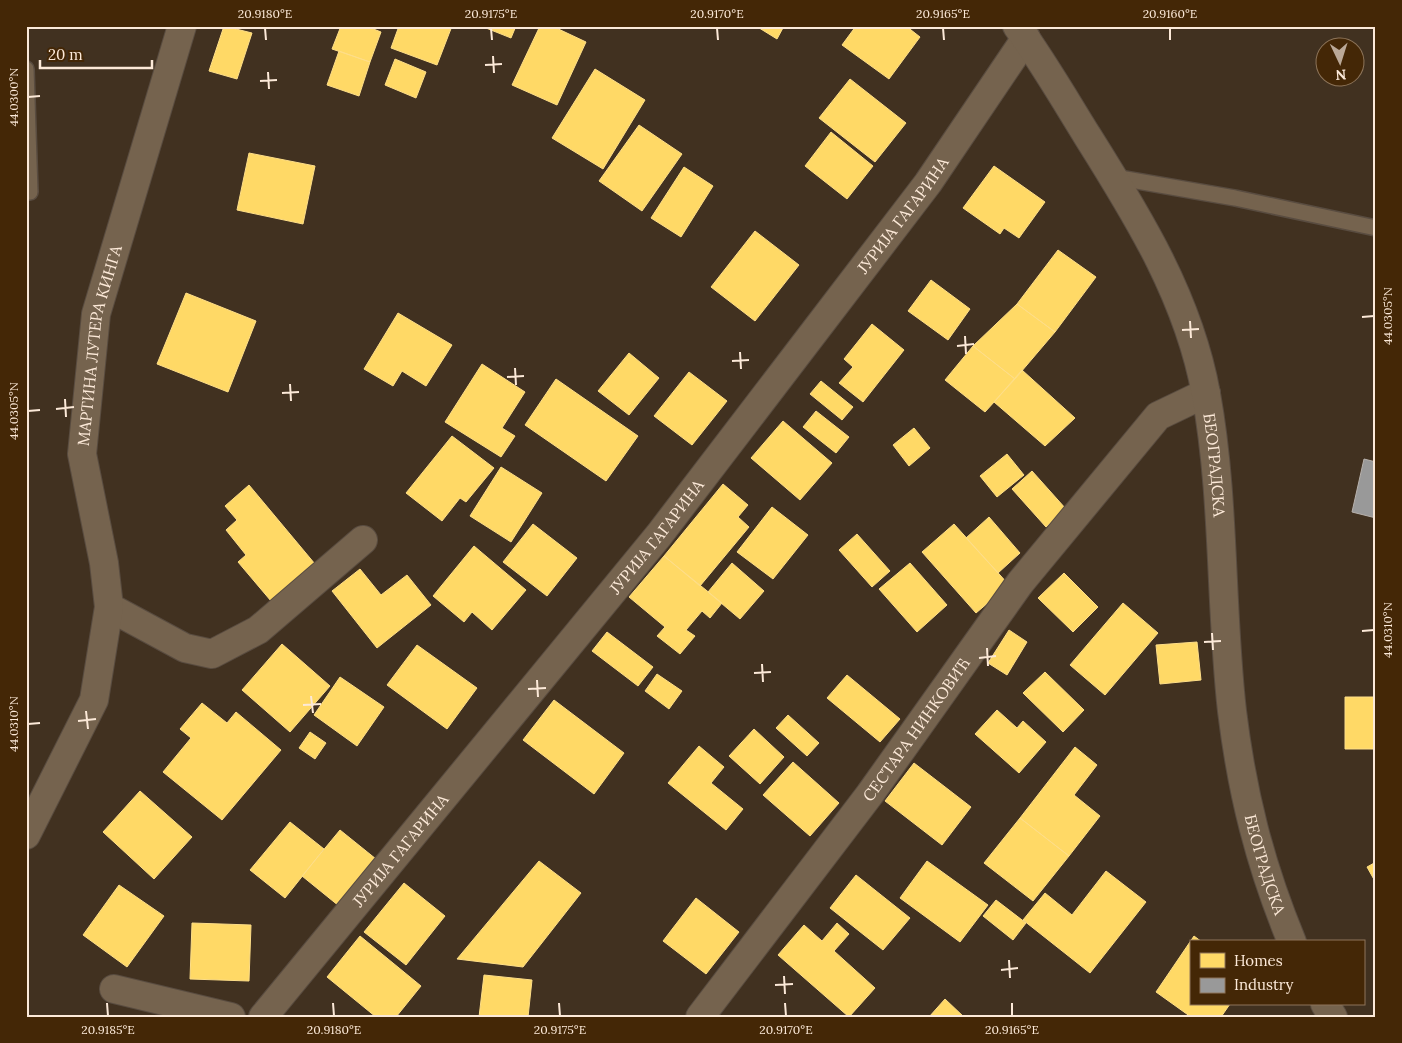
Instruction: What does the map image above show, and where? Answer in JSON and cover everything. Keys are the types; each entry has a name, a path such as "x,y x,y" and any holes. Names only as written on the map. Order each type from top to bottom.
{"street":[{"name":"МАРТИНА ЛУТЕРА КИНГА","path":"26,835 94,700 109,608 104,563 82,454 96,314 182,26"},
{"name":"БЕОГРАДСКА","path":"1021,32 1136,212 1166,272 1190,329 1206,394 1214,462 1232,708 1242,774 1261,859 1291,940"},
{"name":"ЈУРИЈА ГАГАРИНА","path":"263,1017 659,534 928,183 1021,32"},
{"name":"СЕСТАРА НИНКОВИЋ","path":"700,1017 870,794 1020,583 1158,416 1206,394"},
{"path":"109,608 185,648 212,654 258,630 363,540"},
{"path":"114,989 231,1017"},
{"path":"1326,1006 1333,1017"}],"lane":[{"path":"26,69 30,192 26,192"},
{"path":"1114,177 1235,198 1376,228"}],"building: Homes":[{"path":"224,26 252,33 237,79 209,71"},
{"path":"341,26 366,26 381,32 370,62 332,49"},
{"path":"399,26 452,26 437,65 391,48"},
{"path":"481,26 516,26 511,38"},
{"path":"540,26 552,26 586,42 557,105 512,85"},
{"path":"756,26 784,26 777,39"},
{"path":"856,26 906,26 920,37 889,79 842,45"},
{"path":"339,51 370,62 359,96 327,85"},
{"path":"395,59 426,72 416,98 385,85"},
{"path":"595,69 645,100 603,169 552,138"},
{"path":"850,79 906,123 875,162 819,118"},
{"path":"639,125 682,154 642,211 599,181"},
{"path":"831,132 873,166 847,199 805,166"},
{"path":"249,153 315,166 303,224 237,210"},
{"path":"994,166 1045,202 1019,238 1004,228 1000,234 963,208"},
{"path":"684,167 713,186 681,237 651,218"},
{"path":"755,231 799,265 755,321 711,287"},
{"path":"1058,250 1096,277 1055,332 1017,304"},
{"path":"931,280 970,309 948,340 908,311"},
{"path":"186,293 256,321 228,392 157,364"},
{"path":"1017,304 1055,332 1015,379 973,346"},
{"path":"398,313 452,345 426,386 402,371 393,386 364,369"},
{"path":"872,324 904,350 863,402 839,383 853,367 844,359"},
{"path":"973,346 1015,379 985,412 945,380"},
{"path":"629,353 659,378 629,415 598,391"},
{"path":"482,364 525,392 502,428 515,436 501,457 445,422"},
{"path":"1022,370 1075,418 1045,446 994,402"},
{"path":"689,372 727,401 692,445 654,416"},
{"path":"556,379 638,436 606,481 525,425"},
{"path":"821,381 853,407 842,420 810,394"},
{"path":"816,411 849,437 836,453 803,427"},
{"path":"783,421 832,463 800,500 751,458"},
{"path":"914,428 930,448 909,466 893,445"},
{"path":"452,436 494,468 466,502 460,498 442,521 406,493"},
{"path":"1007,454 1024,475 997,497 980,476"},
{"path":"501,467 542,493 511,542 470,516"},
{"path":"1032,471 1066,509 1046,527 1012,489"},
{"path":"723,484 748,505 738,517 749,527 700,586 664,556"},
{"path":"249,485 315,564 271,601 238,562 246,555 226,530 237,520 225,506"},
{"path":"772,507 808,535 773,579 737,552"},
{"path":"989,517 1020,553 998,573 966,538"},
{"path":"533,524 577,558 547,596 503,562"},
{"path":"954,524 1009,585 976,613 922,552"},
{"path":"857,534 890,571 872,587 839,550"},
{"path":"474,546 526,590 492,630 472,612 464,622 433,596"},
{"path":"664,556 722,603 710,618 702,611 686,630 695,636 680,654 657,636 665,627 629,597"},
{"path":"732,563 764,591 740,619 708,592"},
{"path":"910,563 947,605 917,632 879,589"},
{"path":"360,569 381,595 407,575 431,605 377,648 332,591"},
{"path":"1064,573 1098,607 1073,632 1038,598"},
{"path":"1123,603 1158,633 1105,695 1070,665"},
{"path":"1009,630 1027,642 1007,675 988,663"},
{"path":"607,632 653,667 638,686 592,651"},
{"path":"1197,642 1201,680 1160,684 1156,645"},
{"path":"282,644 330,686 290,732 242,690"},
{"path":"417,645 477,688 447,729 387,685"},
{"path":"1045,672 1084,710 1063,732 1023,693"},
{"path":"657,674 682,691 669,709 645,691"},
{"path":"847,675 900,719 880,742 827,698"},
{"path":"340,677 384,707 357,746 314,715"},
{"path":"1345,697 1376,697 1376,749 1345,749"},
{"path":"554,700 624,753 594,794 523,740"},
{"path":"202,703 227,723 236,712 281,750 222,820 163,772 191,738 180,729"},
{"path":"997,710 1017,728 1023,721 1046,742 1019,773 975,734"},
{"path":"788,715 819,743 807,756 776,728"},
{"path":"754,729 784,757 760,784 729,756"},
{"path":"310,732 326,743 315,759 299,748"},
{"path":"699,746 724,767 711,783 743,809 726,830 668,783"},
{"path":"1075,747 1097,765 1074,795 1100,816 1069,856 1020,818"},
{"path":"793,762 839,803 810,836 763,795"},
{"path":"914,763 971,807 942,845 885,801"},
{"path":"140,791 192,837 154,879 103,832"},
{"path":"1020,818 1069,856 1033,901 984,863"},
{"path":"290,822 324,849 285,898 250,870"},
{"path":"340,830 376,859 339,906 302,876"},
{"path":"539,861 581,893 523,967 457,959"},
{"path":"927,861 988,905 960,942 900,898"},
{"path":"1376,862 1376,883 1367,867"},
{"path":"1106,871 1146,902 1090,973 1023,920 1045,893 1072,915"},
{"path":"856,875 910,918 883,950 830,908"},
{"path":"404,883 445,916 406,965 364,932"},
{"path":"119,885 164,916 127,967 83,935"},
{"path":"696,898 739,932 706,974 663,941"},
{"path":"996,900 1026,923 1013,940 983,916"},
{"path":"192,923 251,925 249,981 190,979"},
{"path":"837,923 849,934 834,951 875,988 849,1017 778,955 804,925 822,941"},
{"path":"360,936 421,986 396,1017 376,1017 327,977"},
{"path":"1194,936 1199,940 1191,940"},
{"path":"1190,942 1190,1006 1229,1006 1221,1017 1191,1017 1156,992"},
{"path":"484,975 532,980 528,1017 479,1017"},
{"path":"945,999 964,1017 929,1017"}],"building: Industry":[{"path":"1364,459 1376,462 1376,518 1352,512"}]}
